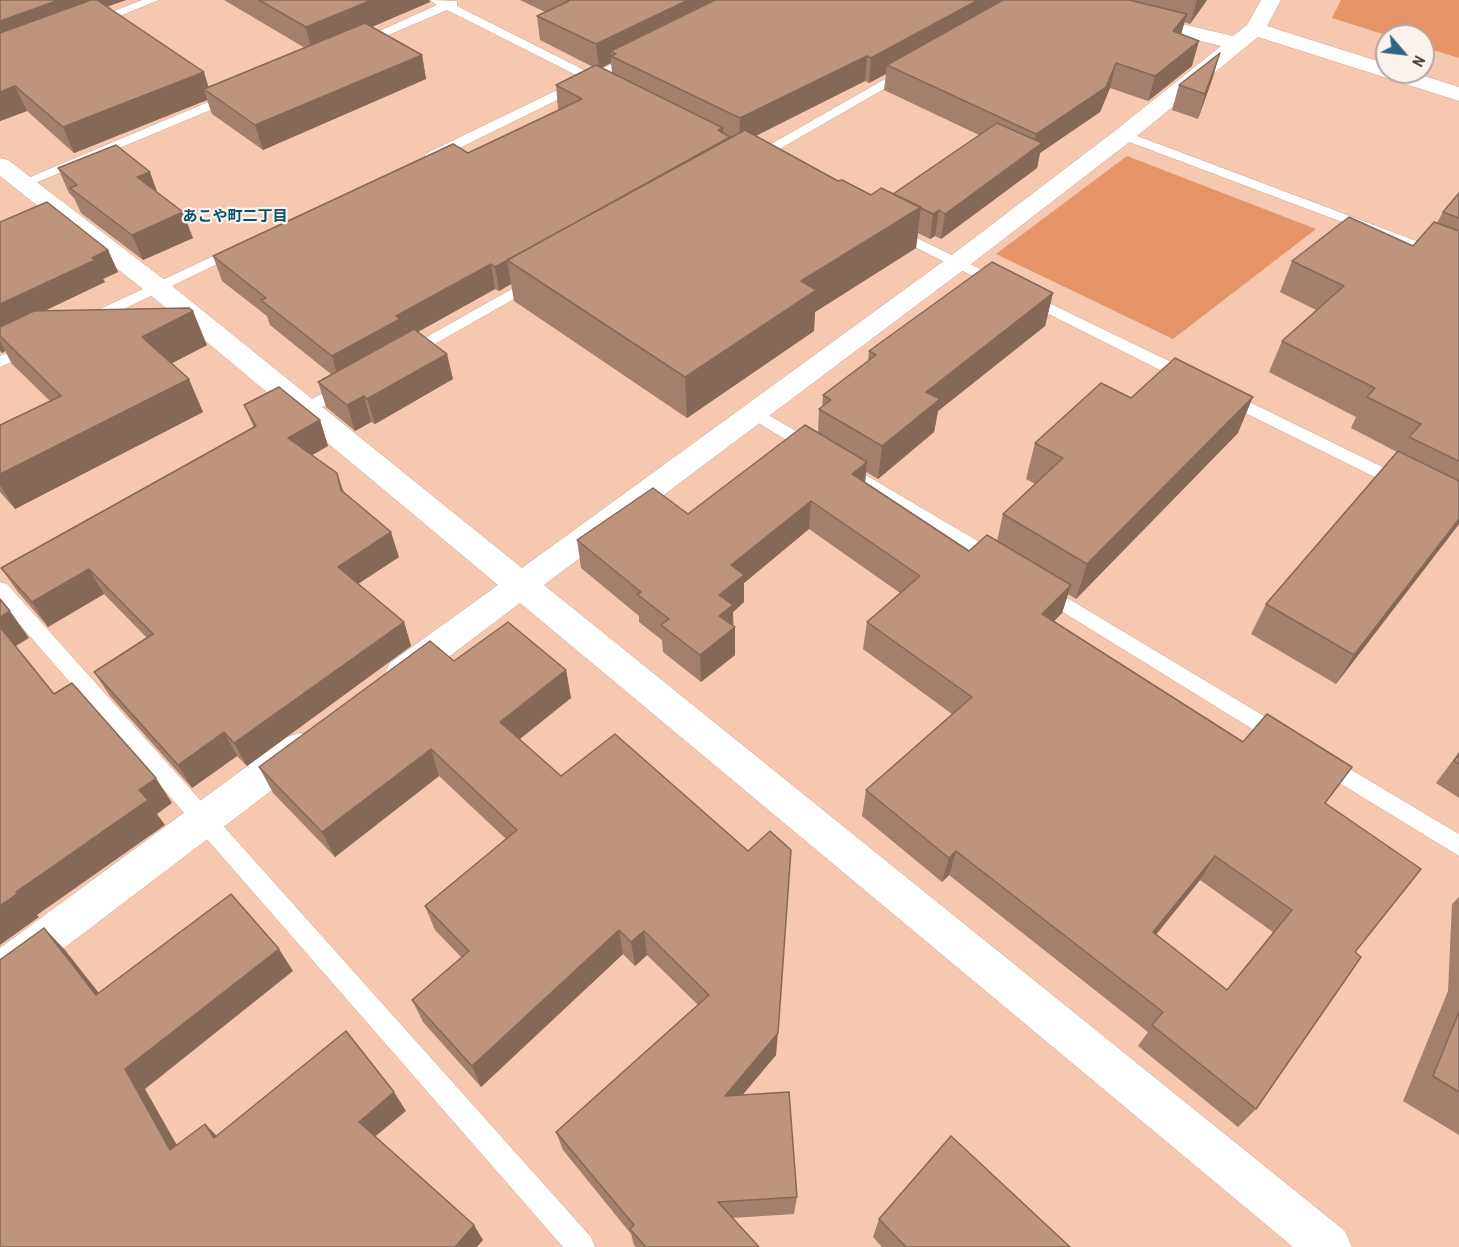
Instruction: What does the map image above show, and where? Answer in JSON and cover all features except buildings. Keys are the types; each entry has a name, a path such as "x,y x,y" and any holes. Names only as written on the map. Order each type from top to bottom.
{"street":[{"path":"1056,0 1246,36 1375,69"},
{"path":"372,695 957,263 1124,135 1246,36 1271,0"},
{"path":"1427,84 1459,94"},
{"path":"12,174 157,287 522,584 1329,1247"},
{"path":"0,972 325,729"}],"lane":[{"path":"77,28 153,0"},
{"path":"350,47 448,2 614,90"},
{"path":"412,165 646,52"},
{"path":"772,170 745,160 917,65"},
{"path":"12,174 241,92"},
{"path":"1124,135 1459,262"},
{"path":"875,221 1416,491"},
{"path":"74,327 253,242"},
{"path":"389,362 544,275"},
{"path":"0,362 42,342"},
{"path":"306,409 358,380"},
{"path":"753,412 1459,846"},
{"path":"0,589 581,1247"}],"shaded area":[{"path":"1341,0 1459,0 1459,58 1435,51 1435,24 1375,24 1375,32 1332,18"},
{"path":"1127,156 1316,229 1173,339 996,254"}],"district":[{"name":"あこや町二丁目","path":"235,217"}]}
